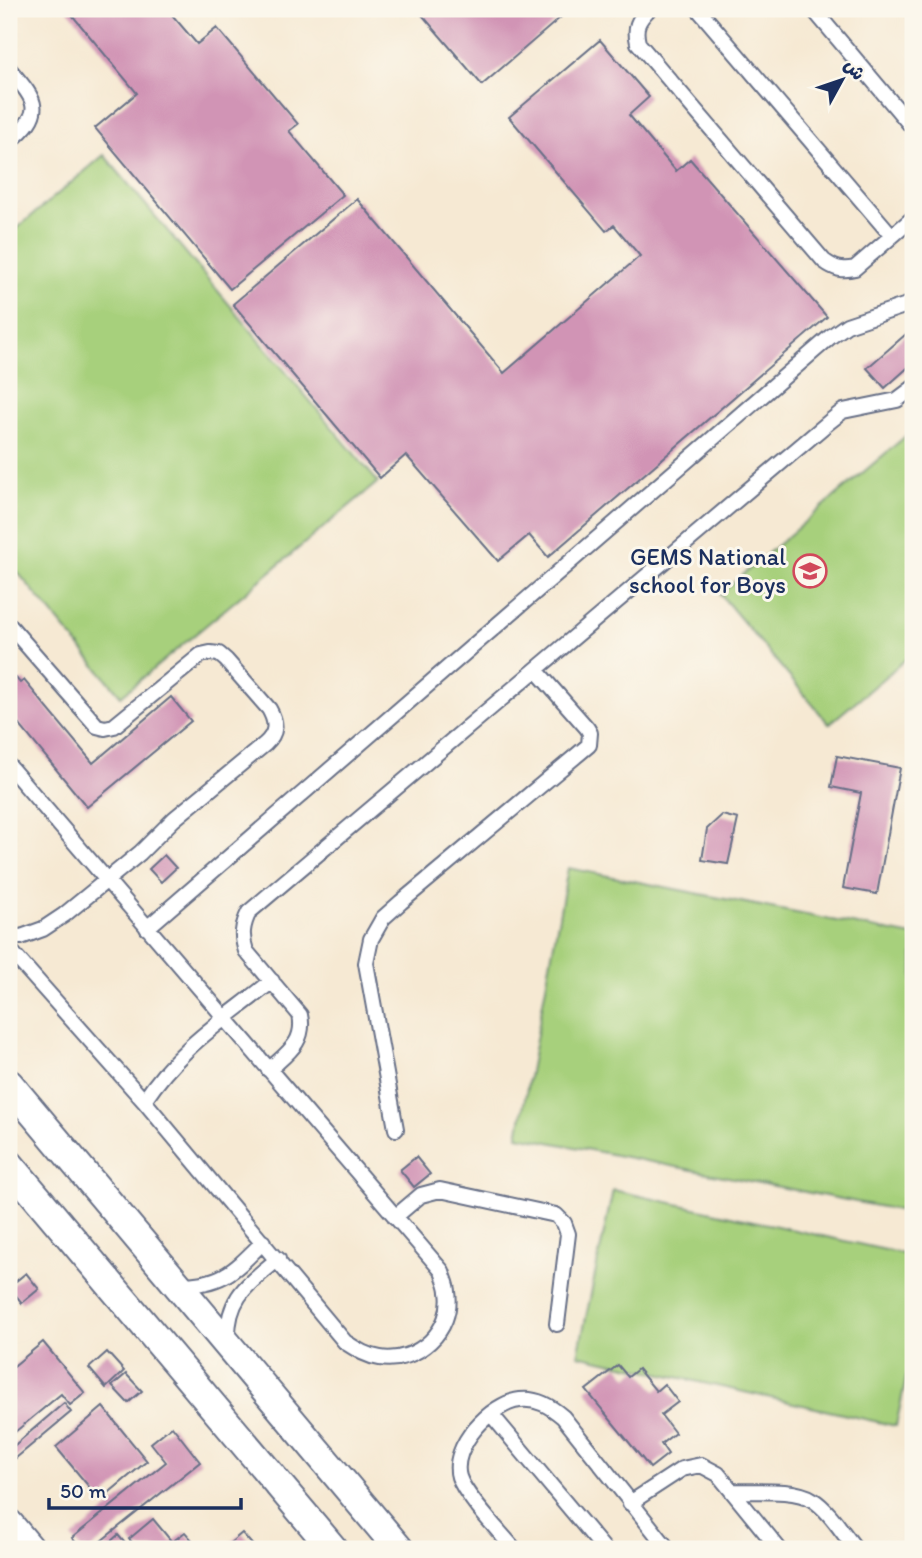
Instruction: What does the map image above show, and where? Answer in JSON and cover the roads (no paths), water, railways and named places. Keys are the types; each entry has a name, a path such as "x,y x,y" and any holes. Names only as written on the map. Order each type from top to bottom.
{"street":[{"path":"9,1084 399,1549"},
{"path":"9,1164 333,1549"},
{"path":"9,1524 30,1549"}],"lane":[{"path":"649,9 638,20 635,32 638,43 824,261 833,268 855,268 913,218"},
{"path":"698,9 892,236"},
{"path":"813,9 913,128"},
{"path":"9,69 31,96 33,106 29,124 9,142"},
{"path":"147,928 830,337 847,326 913,303"},
{"path":"269,1070 300,1038 302,1027 300,1015 246,951 242,938 243,924 249,912 843,411 885,404 897,400 913,388"},
{"path":"9,625 97,726 114,726 193,660 210,653 219,654 226,660 274,718 275,728 272,737 174,819 140,853 64,915 43,929 21,937 9,936"},
{"path":"396,1129 369,986 366,962 371,939 383,918 589,745 590,733 587,728 536,670"},
{"path":"9,766 442,1271 449,1293 447,1316 436,1336 421,1350 402,1357 382,1359 362,1353 345,1342 144,1101 9,949"},
{"path":"144,1101 184,1050 272,981"},
{"path":"395,1217 421,1195 440,1189 556,1215 564,1223 568,1234 557,1324"},
{"path":"177,1285 200,1285 222,1278 239,1266 263,1242"},
{"path":"228,1344 232,1307 242,1290 278,1259"},
{"path":"514,1549 465,1489 457,1464 460,1450 467,1438 491,1414 504,1404 519,1400 536,1400 563,1417 668,1549"},
{"path":"491,1414 604,1549"},
{"path":"630,1503 682,1469 701,1465 719,1474 779,1549"},
{"path":"732,1491 809,1497 821,1507 856,1549"}],"place":[{"name":"GEMS National school for Boys","path":"810,571"}]}
